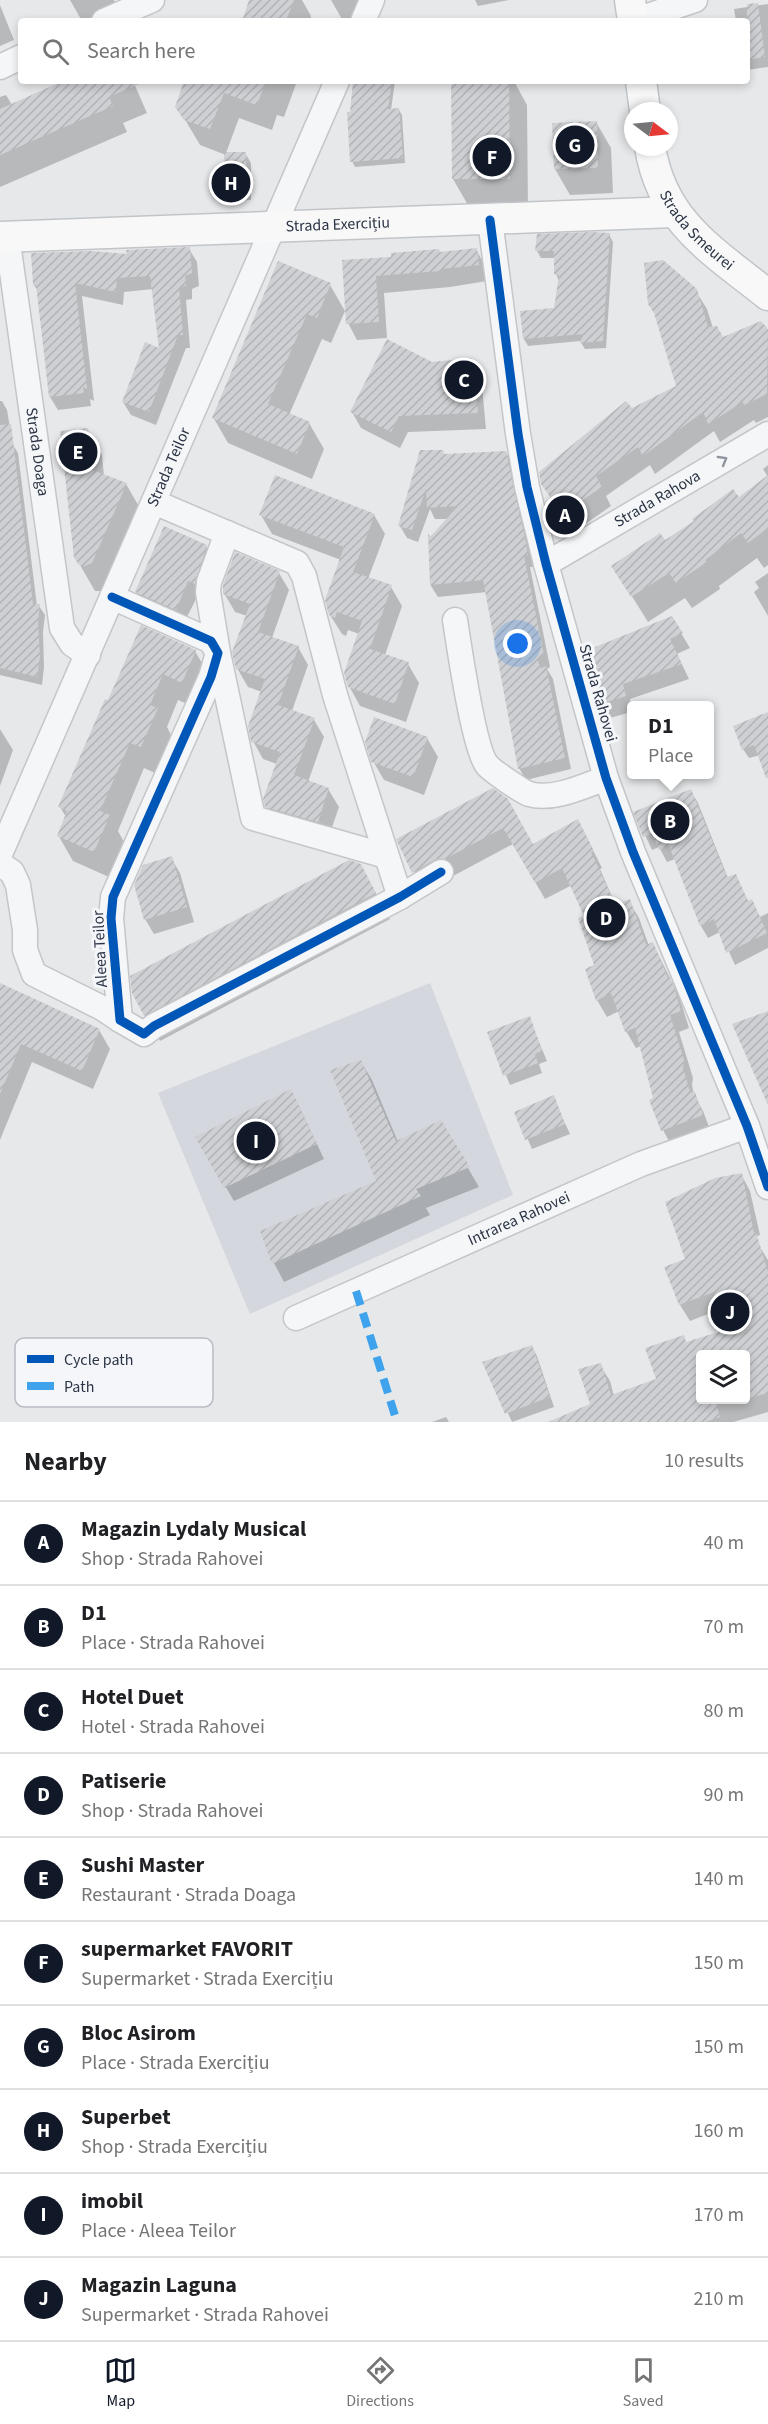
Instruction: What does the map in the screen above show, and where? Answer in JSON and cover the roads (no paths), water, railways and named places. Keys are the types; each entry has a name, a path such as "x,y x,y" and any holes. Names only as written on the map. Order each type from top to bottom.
{"main road":[{"path":"630,0 633,18"},
{"path":"640,84 644,102"},
{"name":"Strada Smeurei","path":"653,156 659,184 674,212 717,254 768,295"},
{"name":"Strada Exercițiu","path":"4,236 674,212"}],"street":[{"path":"111,18 152,0"},
{"path":"364,18 372,0"},
{"path":"642,18 695,0"},
{"path":"0,66 18,58"},
{"name":"Strada Teilor","path":"0,854 336,84"},
{"name":"Strada Rahovei","path":"490,220 527,487 546,564 606,778 633,852 747,1126 768,1187"},
{"name":"Strada Doaga","path":"4,236 62,628 72,644 88,655"},
{"name":"Strada Rahova","path":"546,564 768,434"},
{"path":"154,502 297,563 304,576 335,695 400,897"},
{"name":"Aleea Teilor","path":"227,532 209,582 208,592 218,653 254,818 386,856"},
{"path":"112,597 211,641 218,653"},
{"path":"454,620 478,738 488,765 529,794 547,795 564,792 606,778"},
{"name":"Aleea Teilor","path":"120,1020 111,918 113,897 210,677 218,653"},
{"name":"Aleea Teilor","path":"0,864 12,872 18,885 25,930 25,950 34,974 102,1008 144,1034 154,1026 400,897 441,872"},
{"name":"Intrarea Rahovei","path":"296,1318 641,1164 747,1126"}],"place":[{"name":"Bloc Asirom","path":"575,145"},
{"name":"supermarket FAVORIT","path":"492,157"},
{"name":"Superbet","path":"231,183"},
{"name":"Hotel Duet","path":"464,380"},
{"name":"Sushi Master","path":"78,452"},
{"name":"Magazin Lydaly Musical","path":"565,515"},
{"name":"D1","path":"670,821"},
{"name":"Patiserie","path":"606,918"},
{"name":"imobil","path":"256,1141"},
{"name":"Magazin Laguna","path":"730,1312"}]}
